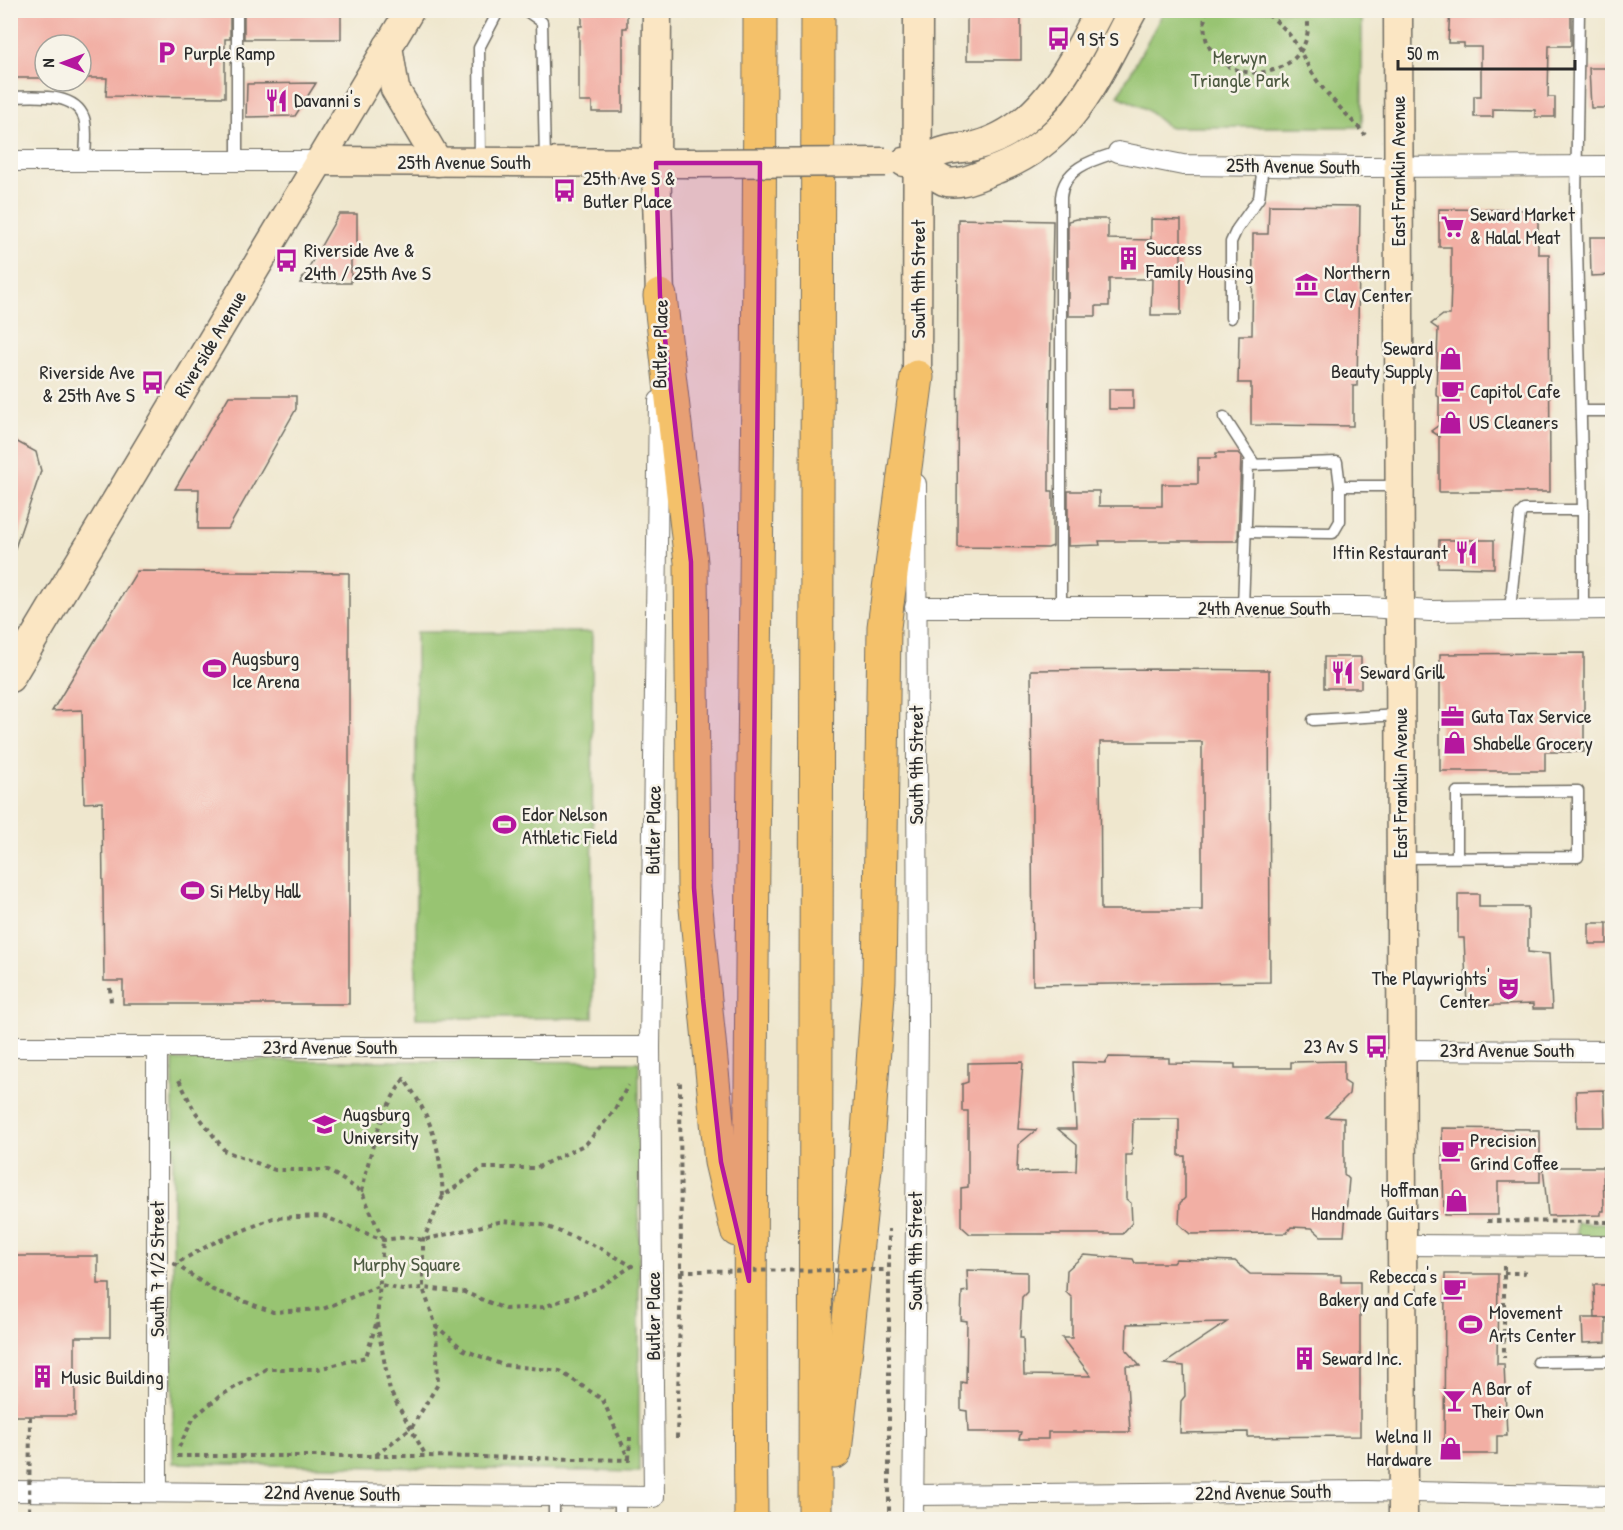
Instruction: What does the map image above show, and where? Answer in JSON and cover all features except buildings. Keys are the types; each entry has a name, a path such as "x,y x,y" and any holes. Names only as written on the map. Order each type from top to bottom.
{"highway":[{"path":"751,1520 749,1281 760,273 760,10"},
{"path":"815,1520 818,10"},
{"path":"660,296 691,562 694,888 703,999 721,1162 749,1281"},
{"path":"829,1520 842,1366 866,1159 876,1033 879,981 884,627 917,377"}],"street":[{"name":"Riverside Avenue","path":"10,678 410,10"},
{"name":"Butler Place","path":"654,1497 650,1047 660,296 656,163 657,10"},
{"name":"South 9th Street","path":"913,1520 918,1024 915,607 918,10"},
{"path":"918,162 946,151 975,146 995,139 1031,117 1068,70 1101,10"},
{"path":"918,162 946,182 964,181 1008,164 1050,140 1081,105 1133,10"},
{"name":"East Franklin Avenue","path":"1398,10 1403,1506"},
{"path":"388,46 395,89 438,162"},
{"name":"25th Avenue South","path":"1118,152 1183,165 1612,166"},
{"name":"25th Avenue South","path":"10,161 918,162"},
{"name":"24th Avenue South","path":"915,607 1612,609"},
{"name":"23rd Avenue South","path":"10,1047 650,1047"},
{"name":"South 7 1/2 Street","path":"157,1047 157,1491"},
{"name":"23rd Avenue South","path":"1401,1050 1612,1051"},
{"path":"1401,1245 1612,1246"},
{"name":"22nd Avenue South","path":"10,1491 654,1497"},
{"name":"22nd Avenue South","path":"914,1495 1403,1506 1612,1496"}],"lane":[{"path":"237,10 237,161"},
{"path":"480,162 479,48 499,10"},
{"path":"525,10 542,22 545,162"},
{"path":"1579,10 1576,166 1582,411 1583,609"},
{"path":"10,97 60,98 74,104 84,117 85,161"},
{"path":"1061,608 1061,191 1062,185 1084,162 1118,152"},
{"path":"1231,318 1231,242 1237,229 1259,198 1263,166"},
{"path":"1582,411 1612,411"},
{"path":"1224,417 1253,462"},
{"path":"1243,608 1246,468 1253,462 1337,462 1341,486 1341,520 1333,533 1245,532"},
{"path":"1341,486 1399,486"},
{"path":"1510,609 1520,514 1524,510 1583,510"},
{"path":"1312,720 1400,715"},
{"path":"1400,858 1578,856 1578,791 1457,792 1457,856"},
{"path":"1538,1362 1612,1361"},
{"path":"554,1495 554,1520"},
{"path":"620,1496 620,1520"}],"path":[{"path":"1206,10 1205,33 1210,46 1223,62 1241,73 1268,74 1281,68 1301,49 1307,34 1306,10"},
{"path":"1260,10 1284,28 1301,49 1318,81 1365,135"},
{"path":"110,988 111,1003"},
{"path":"177,1077 194,1110 225,1151 275,1170 328,1170 362,1192 383,1240 377,1322 366,1357 318,1369 266,1369 220,1396 194,1417 175,1456 426,1456 629,1460 603,1400 560,1371 502,1365 464,1350 436,1326"},
{"path":"677,1442 681,1271 680,1078"},
{"path":"362,1192 369,1156 388,1103 405,1079 423,1105 440,1153 443,1197 423,1240 423,1288 436,1326 438,1383 412,1427 376,1456"},
{"path":"443,1197 483,1168 536,1168 586,1144 615,1110 632,1079"},
{"path":"323,1216 383,1240 407,1237 423,1240 502,1221 543,1225 598,1247 632,1266 598,1288 543,1307 505,1309 464,1292 423,1288 402,1290 381,1285 323,1309 273,1312 213,1290 175,1264 211,1244 273,1218 323,1216"},
{"path":"1482,1221 1612,1222"},
{"path":"889,1226 889,1520"},
{"path":"1503,1266 1504,1358"},
{"path":"1503,1273 1524,1273 1524,1266"},
{"path":"681,1271 888,1270"},
{"path":"377,1322 390,1391 412,1427 426,1456"},
{"path":"29,1520 30,1416"}],"highlighted area":[{"path":"656,163 760,163 749,1281 721,1162 703,999 694,888 691,562 660,296"}],"green space":[{"name":"Merwyn Triangle Park","path":"1164,11 1362,11 1362,127 1168,127 1146,109 1118,96"},
{"name":"Edor Nelson Athletic Field","path":"416,632 592,632 593,1018 416,1018"},
{"name":"Murphy Square","path":"173,1060 639,1062 639,1472 173,1463"},
{"path":"1577,1223 1612,1223 1612,1245 1577,1245"}],"place":[{"name":"9 St S","path":"1059,39"},
{"name":"Purple Ramp","path":"166,53"},
{"name":"Davanni's","path":"276,100"},
{"name":"25th Ave S & Butler Place","path":"565,190"},
{"name":"Seward Market & Halal Meat","path":"1452,226"},
{"name":"Success Family Housing","path":"1128,259"},
{"name":"Riverside Ave & 24th / 25th Ave S","path":"286,261"},
{"name":"Northern Clay Center","path":"1306,284"},
{"name":"Seward Beauty Supply","path":"1451,359"},
{"name":"Riverside Ave & 25th Ave S","path":"153,383"},
{"name":"Capitol Cafe","path":"1452,391"},
{"name":"US Cleaners","path":"1451,422"},
{"name":"Iftin Restaurant","path":"1466,552"},
{"name":"Augsburg Ice Arena","path":"214,669"},
{"name":"Seward Grill","path":"1342,672"},
{"name":"Guta Tax Service","path":"1453,716"},
{"name":"Shabelle Grocery","path":"1455,743"},
{"name":"Edor Nelson Athletic Field","path":"504,825"},
{"name":"Si Melby Hall","path":"192,891"},
{"name":"The Playwrights' Center","path":"1508,989"},
{"name":"23 Av S","path":"1376,1046"},
{"name":"Augsburg University","path":"325,1125"},
{"name":"Precision Grind Coffee","path":"1452,1151"},
{"name":"Hoffman Handmade Guitars","path":"1457,1201"},
{"name":"Rebecca's Bakery and Cafe","path":"1455,1288"},
{"name":"Movement Arts Center","path":"1471,1324"},
{"name":"Seward Inc.","path":"1304,1358"},
{"name":"Music Building","path":"43,1377"},
{"name":"A Bar of Their Own","path":"1454,1400"},
{"name":"Welna II Hardware","path":"1450,1448"}]}
